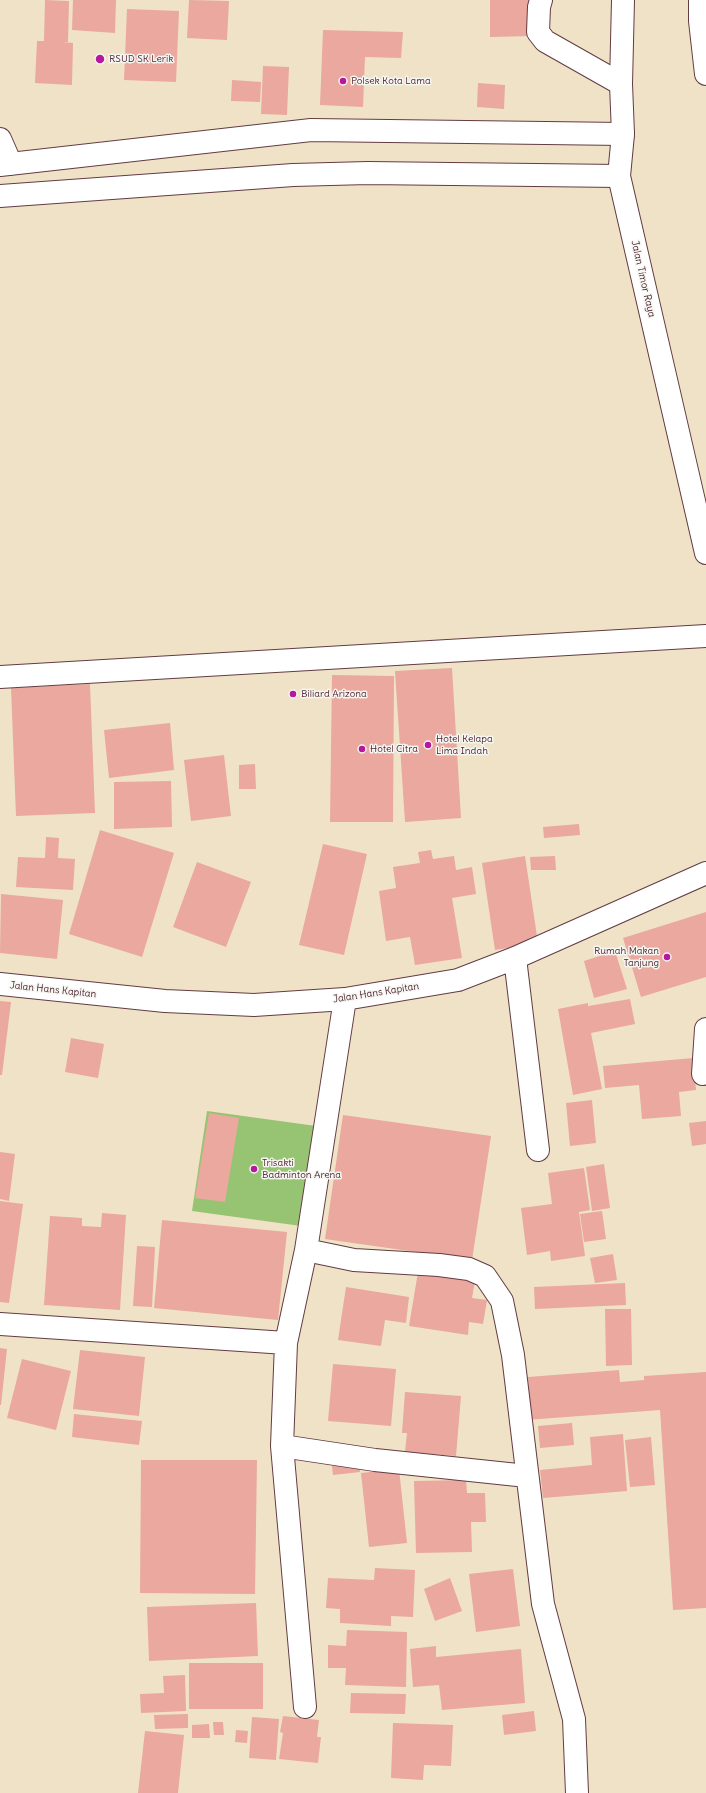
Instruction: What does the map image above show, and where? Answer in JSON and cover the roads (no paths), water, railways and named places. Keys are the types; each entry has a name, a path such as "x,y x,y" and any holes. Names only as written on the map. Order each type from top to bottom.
{"main road":[{"path":"541,0 539,7 538,32 545,41 622,84"},
{"name":"Jalan Timor Raya","path":"623,0 623,134 619,176 706,553"},
{"path":"700,0 700,21 706,74"},
{"path":"0,139 6,165 311,130 623,134"},
{"path":"0,196 308,174 368,173 619,176"},
{"path":"0,677 706,636"},
{"name":"Jalan Hans Kapitan","path":"0,984 165,1001 254,1005 345,1000 458,980 515,958 706,873"},
{"path":"515,958 538,1150"},
{"path":"305,1707 282,1446 286,1343 306,1250 345,1000"},
{"path":"702,1074 706,1029"},
{"path":"306,1250 354,1260 439,1265 470,1269 485,1276 502,1301 513,1355 543,1604 574,1719 577,1793"},
{"path":"0,1324 286,1343"},
{"path":"282,1446 375,1460 527,1476"}],"place":[{"name":"RSUD SK Lerik","path":"100,59"},
{"name":"Polsek Kota Lama","path":"343,81"},
{"name":"Biliard Arizona","path":"293,694"},
{"name":"Hotel Kelapa Lima Indah","path":"428,745"},
{"name":"Hotel Citra","path":"362,749"},
{"name":"Rumah Makan Tanjung","path":"667,957"},
{"name":"Trisakti Badminton Arena","path":"254,1169"}]}
